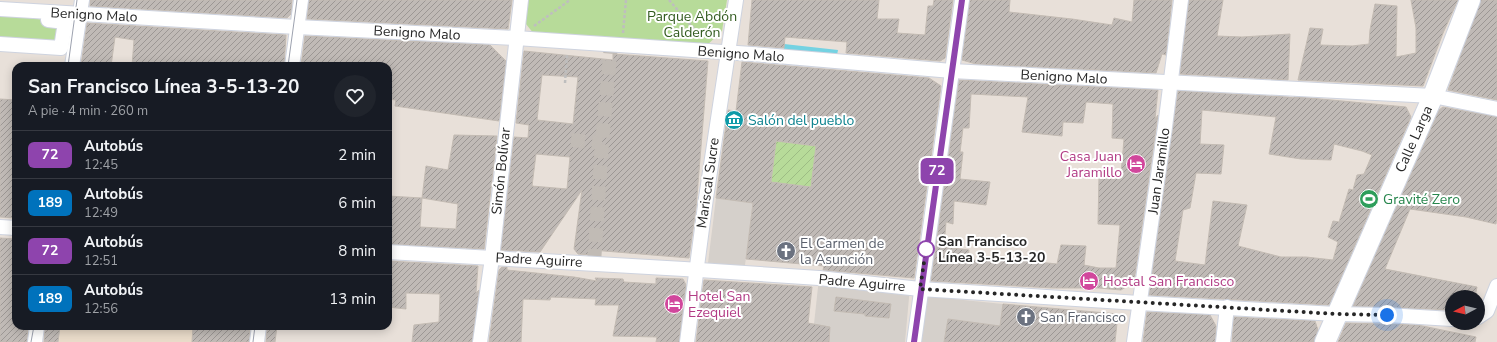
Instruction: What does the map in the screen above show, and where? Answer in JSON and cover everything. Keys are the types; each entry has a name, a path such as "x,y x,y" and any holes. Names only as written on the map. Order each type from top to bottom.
{"street":[{"path":"293,62 301,0"},
{"name":"Simón Bolívar","path":"480,342 492,258 520,0"},
{"name":"Mariscal Sucre","path":"687,342 696,270 736,0"},
{"path":"914,342 920,289 962,0"},
{"name":"Juan Jaramillo","path":"1134,342 1172,82 1181,0"},
{"name":"Calle Larga","path":"1325,342 1336,314 1434,96 1470,0"},
{"path":"73,62 81,7"},
{"name":"Benigno Malo","path":"0,9 81,7 297,27 622,45 952,71 1434,96 1497,109"},
{"path":"0,15 65,22 61,48 0,44"},
{"path":"0,227 12,228"},
{"name":"Padre Aguirre","path":"392,252 819,278 920,289 1139,303 1445,319"},
{"path":"1485,312 1487,311 1497,286"},
{"path":"1223,342 1227,307"},
{"path":"36,342 37,330"},
{"path":"257,342 258,330"}],"path":[{"path":"531,29 570,0"},
{"path":"622,45 626,0"},
{"path":"669,0 703,39"},
{"path":"565,83 569,42"}],"shaded area":[{"path":"716,198 753,203 744,273 707,271"},
{"path":"819,278 910,287 905,342 812,342"},
{"path":"924,296 1003,304 1000,326 948,319 944,342 919,342"},
{"path":"60,330 193,330 192,342 59,342"}],"green space":[{"name":"Parque Abdón Calderón","path":"525,0 727,0 722,31 703,49 538,39 522,19"},
{"path":"0,15 65,22 61,48 0,44"},
{"path":"776,141 816,146 811,187 771,182"}],"water":[{"path":"784,44 838,50 837,55 784,50"}],"building":[{"path":"90,0 292,0 291,14 287,18 90,6"},
{"path":"309,0 512,0 508,29 307,19"},
{"path":"752,0 879,0 877,19 899,19 897,33 925,35 928,6 933,6 934,0 953,0 945,58 940,61 846,53 847,42 785,37 784,48 748,45"},
{"path":"970,0 1010,0 1009,12 1112,25 1114,18 1132,22 1134,0 1172,0 1166,55 1162,54 1156,73 976,64 962,60"},
{"path":"1189,0 1223,0 1217,36 1242,37 1290,34 1288,80 1180,74"},
{"path":"1411,0 1458,0 1443,33 1423,86 1298,80 1310,28 1323,29 1320,45 1352,46 1369,44 1375,4 1397,6 1396,57 1416,53 1416,28"},
{"path":"1481,0 1497,0 1497,100 1448,90"},
{"path":"87,23 286,35 284,62 132,62 134,40 115,37 112,62 82,62"},
{"path":"305,36 490,45 506,61 499,121 395,106 396,100 392,100 392,62 302,62"},
{"path":"524,51 613,60 613,54 708,61 696,208 689,258 592,250 592,255 578,254 574,249 582,190 540,252 501,250 514,137 528,138 529,125 516,123","holes":["542,75 578,77 573,124 537,120","536,154 570,157 567,189 532,186"]},
{"path":"742,62 929,78 941,86 914,278 823,270 824,266 746,259 753,203 716,198 728,110 736,111","holes":["776,141 816,146 811,187 771,182"]},
{"path":"959,80 1158,90 1155,119 1158,115 1134,282 1121,290 1099,288 1053,288 931,281","holes":["971,94 1028,97 1022,132 1062,136 1063,122 1083,123 1086,102 1113,104 1112,138 1124,139 1121,174 1099,176 1098,224 1120,225 1116,268 1099,268 1084,265 1086,246 1061,245 1057,264 1020,260 968,260 969,250 944,247 946,222 953,224 954,201 986,205 990,182 960,179 963,152 960,152 963,128 969,128"]},
{"path":"1178,91 1310,98 1406,107 1411,117 1329,305 1149,295","holes":["1202,110 1276,117 1269,154 1301,159 1331,160 1334,144 1372,155 1364,174 1357,175 1353,190 1349,189 1339,222 1333,221 1328,237 1338,242 1333,260 1306,257 1281,257 1238,246 1247,205 1213,201 1205,265 1175,261 1183,210 1190,208 1196,173 1221,174 1224,145 1200,144"]},
{"path":"0,99 12,100 12,218 0,217"},
{"path":"1443,107 1497,117 1496,224 1466,217 1410,209 1385,269 1477,287 1476,290 1445,290 1445,310 1353,306 1439,110"},
{"path":"454,135 497,136 484,249 392,244 392,196 422,198 426,166 448,170","holes":["422,198 458,204 456,229 420,227"]},
{"path":"0,238 12,239 12,330 28,330 27,342 0,342"},
{"path":"392,261 478,266 476,293 479,290 472,342 412,342 414,325 439,322 440,294 406,293 406,309 392,307"},
{"path":"502,267 507,267 507,270 597,281 595,278 623,279 624,282 656,284 656,278 683,279 686,285 679,342 656,342 657,337 613,336 619,305 595,305 596,299 551,297 550,300 523,299 521,342 489,342 499,270"},
{"path":"704,280 812,287 808,323 830,327 829,342 696,342"},
{"path":"836,297 891,304 889,318 834,311"},
{"path":"1003,304 1118,314 1115,342 944,342 948,319 1000,326"},
{"path":"1147,312 1210,315 1216,326 1215,342 1143,342"},
{"path":"1234,317 1315,321 1318,330 1314,342 1232,342"},
{"path":"1346,323 1418,325 1476,337 1475,342 1338,342"},
{"path":"45,330 60,330 58,342 44,342"},
{"path":"193,330 250,330 249,342 192,342"},
{"path":"267,330 276,330 275,342 266,342"}],"tunnel":[{"path":"594,263 602,143 611,45"},
{"path":"571,140 602,143"}],"tram line":[{"path":"69,62 77,0"},
{"path":"289,62 297,0"},
{"path":"31,342 33,330"},
{"path":"253,342 254,330"}],"bus line":[{"name":"72","path":"914,342 922,275 962,0"}],"place":[{"name":"Salón del pueblo","path":"734,120"},
{"name":"Casa Juan Jaramillo","path":"1136,164"},
{"name":"Gravité Zero","path":"1369,199"},
{"name":"San Francisco Línea 3-5-13-20","path":"926,249"},
{"name":"El Carmen de la Asunción","path":"786,251"},
{"name":"Hostal San Francisco","path":"1089,281"},
{"name":"Hotel San Ezequiel","path":"674,304"},
{"name":"San Francisco","path":"1026,317"}],"route":[{"path":"926,249 920,289 1336,314 1387,315"}]}
